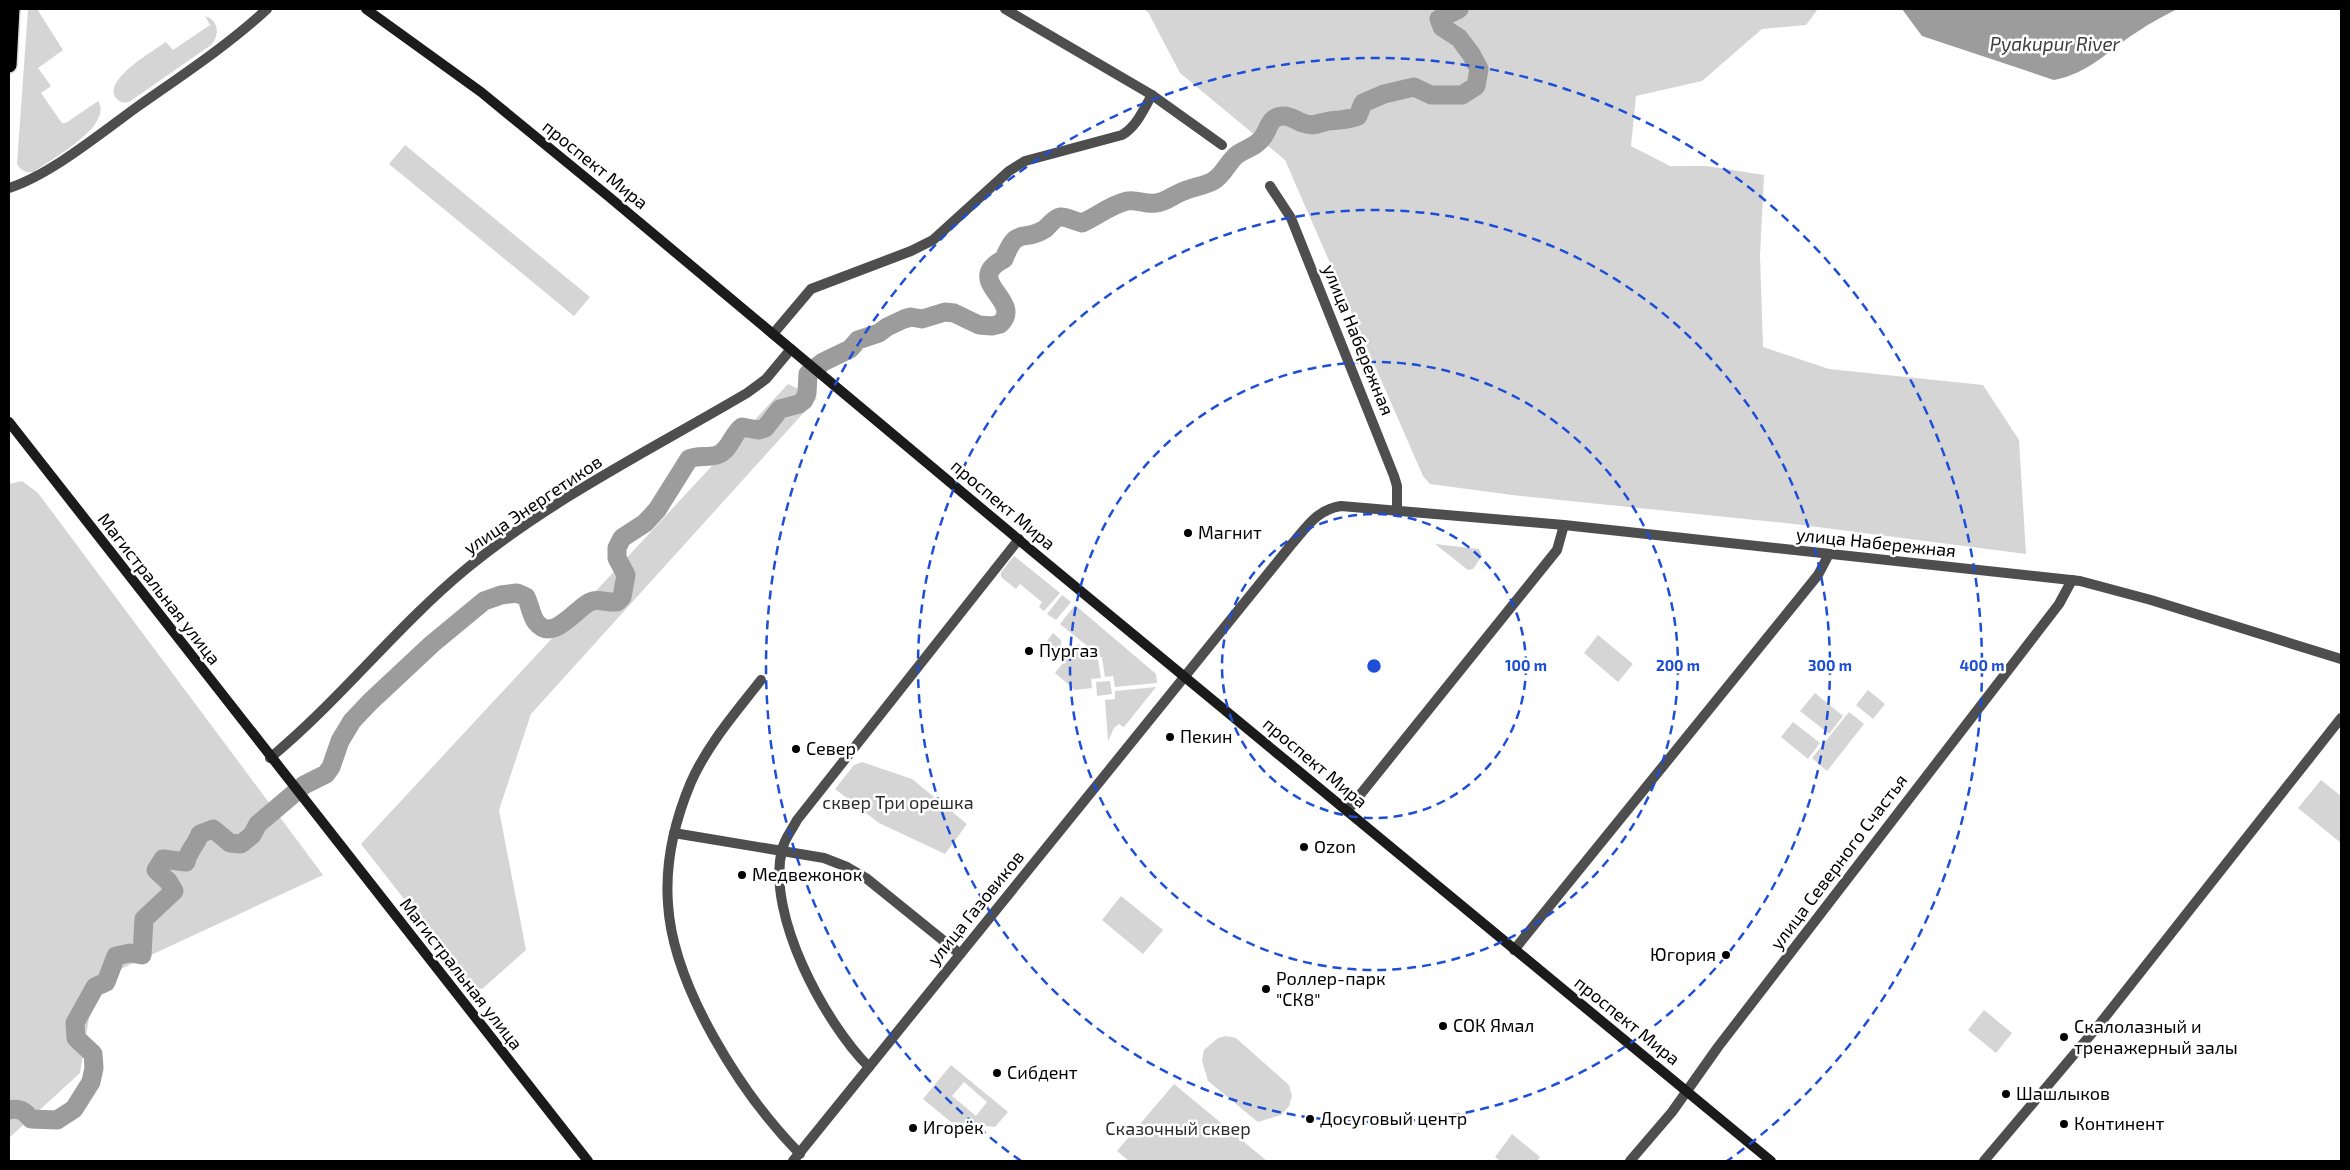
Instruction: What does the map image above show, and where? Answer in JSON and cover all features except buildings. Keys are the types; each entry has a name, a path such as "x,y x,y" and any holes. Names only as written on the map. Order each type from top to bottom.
{"highway":[{"path":"9,65 12,9"}],"main road":[{"name":"проспект Мира","path":"366,9 481,92 1514,950 1771,1161"},
{"name":"Магистральная улица","path":"9,422 284,776 588,1161"},
{"path":"9,432 26,445"}],"street":[{"path":"9,188 34,178 106,130 220,48 267,9"},
{"path":"1005,9 1152,95 1222,145"},
{"path":"773,334 811,289 911,251 933,240 1009,171 1025,161 1116,137 1128,131 1134,125 1152,95"},
{"name":"улица Набережная","path":"1270,186 1291,218 1394,476 1398,498 1397,512"},
{"name":"улица Энергетиков","path":"270,758 307,726 442,590 480,558 559,503 747,393 766,379 795,352"},
{"name":"улица Набережная","path":"1184,676 1295,540 1321,512 1341,506 1564,525 2072,580 2126,593 2341,659"},
{"path":"1347,811 1558,550 1564,525"},
{"path":"869,1068 857,1055 828,1011 799,960 790,940 780,892 782,850 797,820 1019,539"},
{"path":"1514,950 1814,581 1829,554"},
{"name":"улица Северного Счастья","path":"1630,1161 1672,1112 1686,1091 2058,604 2072,580"},
{"name":"улица Газовиков","path":"797,1157 1184,676"},
{"path":"761,680 724,728 702,762 682,806 674,833 668,877 668,903 671,932 684,972 701,1013 736,1074 797,1157"},
{"path":"1984,1161 2081,1047 2341,718"},
{"path":"674,833 824,858 866,878 960,954"}],"green space":[{"path":"28,9 37,9 63,50 38,68 51,86 41,93 62,123 66,123 98,101 101,111 97,121 89,131 34,172 26,172 17,164"},
{"path":"1143,9 1818,9 1806,25 1762,29 1702,81 1636,96 1631,146 1670,166 1707,166 1764,175 1760,256 1763,347 1829,369 1983,385 2019,440 2026,554 1794,524 1512,495 1430,484 1423,476 1285,160 1180,73 1148,12"},
{"path":"205,16 213,21 217,29 216,37 211,45 129,102 118,100 114,93 116,84 130,67 166,42 173,50 210,25"},
{"path":"405,145 590,297 574,316 389,164"},
{"path":"788,384 817,398 531,714 499,810 526,950 482,989 473,987 361,844"},
{"path":"22,481 38,493 323,875 95,981 80,1073 9,1138 9,484"},
{"path":"1435,544 1479,549 1482,556 1473,569 1468,570"},
{"path":"1014,556 1060,593 1044,611 1039,607 1042,602 1020,584 1016,589 1001,577 1001,572"},
{"path":"1062,595 1071,602 1056,620 1047,614"},
{"path":"1075,605 1156,674 1157,683 1115,687 1113,676 1105,677 1102,658 1060,624"},
{"path":"1053,633 1061,640 1061,648 1053,657 1042,648"},
{"path":"1598,635 1633,664 1618,682 1584,653"},
{"path":"1078,644 1098,660 1101,678 1091,679 1092,688 1075,690 1055,673"},
{"path":"1110,681 1112,694 1097,696 1096,682"},
{"path":"1156,687 1124,727 1119,724 1114,728 1108,741 1105,700 1115,699 1115,691"},
{"path":"1868,690 1885,704 1873,719 1856,705"},
{"path":"1815,693 1843,716 1829,734 1800,711"},
{"path":"1849,712 1864,724 1827,771 1812,758"},
{"path":"1793,722 1820,743 1808,759 1781,737"},
{"name":"сквер Три орешка","path":"862,762 912,779 967,824 945,854 879,823 835,789 854,765"},
{"path":"2321,780 2341,796 2341,843 2298,808"},
{"path":"1121,896 1163,930 1143,954 1102,920"},
{"path":"1984,1010 2012,1033 1996,1053 1968,1030"},
{"path":"1226,1036 1236,1038 1289,1085 1292,1096 1289,1106 1281,1115 1258,1122 1208,1081 1202,1061 1204,1050 1218,1038"},
{"path":"951,1065 1008,1112 995,1127 951,1122 923,1099","holes":["964,1082 987,1102 976,1116 952,1096"]},
{"name":"Сказочный сквер","path":"1174,1084 1267,1161 1129,1161 1117,1151"},
{"path":"1512,1134 1540,1157 1537,1161 1500,1161 1495,1157"}],"water":[{"name":"Pyakupur River","path":"1902,9 2177,9 2126,39 2088,67 2067,77 2054,80 1922,36"}],"waterway":[{"path":"9,1110 21,1110 31,1119 57,1120 74,1109 91,1082 94,1068 93,1054 76,1038 75,1023 95,987 106,982 116,956 130,953 142,955 144,919 174,891 168,881 156,870 163,859 186,862 200,834 213,829 230,843 241,844 252,835 258,824 304,785 326,774 331,767 340,741 352,721 432,644 484,601 501,595 517,593 526,597 536,622 543,628 550,629 566,621 593,601 617,602 622,597 626,575 617,558 617,548 622,538 645,523 657,510 689,459 721,453 742,427 758,430 765,428 780,409 799,404 804,400 807,393 808,374 823,362 850,349 858,340 879,333 904,319 911,317 922,319 945,312 954,313 979,325 992,326 1000,324 1006,316 1005,307 990,283 989,275 993,267 1004,259 1017,238 1037,233 1060,217 1082,223 1127,201 1160,202 1180,192 1210,183 1220,175 1238,154 1261,140 1272,121 1278,117 1288,116 1310,125 1350,119 1358,116 1363,103 1384,94 1414,87 1431,95 1462,95 1476,86 1479,69 1459,38 1442,27 1439,19 1459,9"}],"place":[{"name":"Магнит","path":"1188,533"},
{"name":"Пургаз","path":"1029,651"},
{"name":"Пекин","path":"1170,737"},
{"name":"Север","path":"796,749"},
{"name":"Ozon","path":"1304,847"},
{"name":"Медвежонок","path":"742,875"},
{"name":"Югория","path":"1726,955"},
{"name":"Роллер-парк \"СК8\"","path":"1266,989"},
{"name":"СОК Ямал","path":"1443,1026"},
{"name":"Скалолазный и тренажерный залы","path":"2064,1037"},
{"name":"Сибдент","path":"997,1073"},
{"name":"Шашлыков","path":"2006,1094"},
{"name":"Досуговый центр","path":"1310,1119"},
{"name":"Континент","path":"2064,1124"},
{"name":"Игорёк","path":"913,1128"}]}
